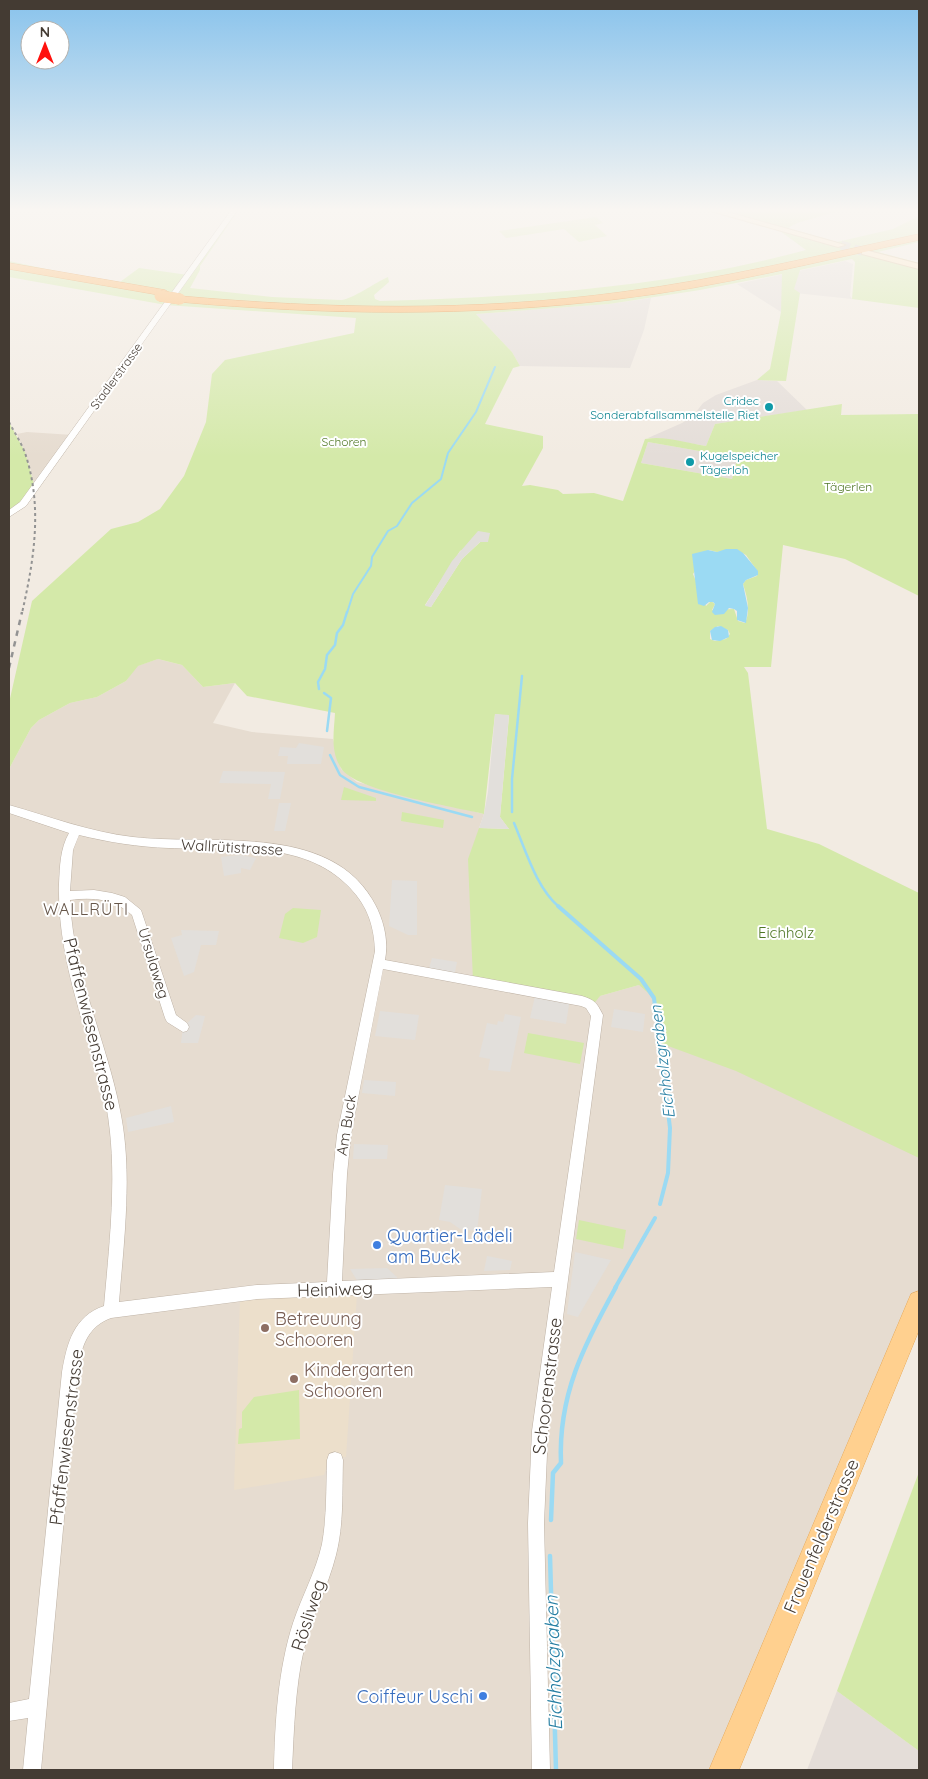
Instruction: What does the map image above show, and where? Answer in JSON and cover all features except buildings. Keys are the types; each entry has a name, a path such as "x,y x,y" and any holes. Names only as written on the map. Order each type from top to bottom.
{"highway":[{"path":"138,291 276,306 378,310 473,308 558,302 646,291"},
{"path":"141,291 162,295"},
{"path":"181,297 341,306 435,306 529,301 619,291"}],"main road":[{"name":"Frauenfelderstrasse","path":"724,1770 919,1302"}],"street":[{"name":"Stadlerstrasse","path":"9,514 23,504 176,291"},
{"name":"Wallrütistrasse","path":"9,809 76,830 149,843 276,848 316,857 345,875 369,902 380,932 380,964"},
{"name":"Pfaffenwiesenstrasse","path":"32,1770 70,1374 82,1327 93,1317 111,1309 119,1191 117,1134 104,1066 73,966 66,926 64,896 68,842 76,830"},
{"name":"Ursulaweg","path":"64,896 108,895 130,905 137,913 172,1018 183,1027"},
{"name":"Schoorenstrasse","path":"380,964 578,1000 592,1006 597,1015 598,1023 543,1398 538,1462 536,1533 541,1770"},
{"name":"Am Buck","path":"334,1289 340,1174 345,1125 380,964"},
{"name":"Heiniweg","path":"111,1309 240,1294 560,1279"},
{"name":"Rösliweg","path":"283,1770 287,1713 295,1649 305,1612 324,1566 330,1545 335,1460"},
{"path":"9,1712 38,1707"}],"shaded area":[{"path":"748,291 850,291 852,299 795,293 783,298 781,312"},
{"path":"651,298 644,330 630,368 520,366 512,352 476,314 609,304"},
{"path":"757,380 777,381 807,410 715,424 706,446 648,438 682,423 693,416 703,403 716,395"},
{"path":"27,432 73,435 35,488 29,463 17,434"},
{"path":"648,442 722,455 733,453 733,458 737,460 732,479 641,463"},
{"path":"478,531 490,533 488,542 480,542 462,559 431,607 425,606 452,561"},
{"path":"158,659 182,665 203,687 235,683 213,723 252,732 333,739 341,769 357,782 484,814 479,828 600,996 639,985 919,1091 919,1302 724,1770 9,1770 9,769 31,728 39,720 70,703 97,697 126,681 137,666"},
{"path":"495,714 509,715 500,817 509,829 479,828 488,792"},
{"path":"299,743 324,747 321,764 287,764 288,756 278,756 280,747 296,748"},
{"path":"223,771 285,772 280,799 268,799 271,784 219,783"},
{"path":"279,803 291,803 285,831 274,831"},
{"path":"240,855 256,858 250,870 241,868 241,873 224,876 221,857"},
{"path":"392,880 417,881 417,935 408,935 389,926"},
{"path":"181,930 219,931 216,945 201,945 194,972 184,976 171,938 182,935"},
{"path":"432,958 457,962 454,977 428,972"},
{"path":"536,992 570,998 566,1024 530,1018"},
{"path":"614,1009 645,1014 643,1032 611,1027"},
{"path":"380,1011 419,1015 415,1040 375,1036"},
{"path":"505,1014 521,1017 510,1072 488,1070 490,1059 479,1057 487,1023 497,1025 498,1021 503,1022"},
{"path":"196,1015 205,1016 198,1043 181,1043 183,1027"},
{"path":"364,1080 396,1082 395,1096 362,1093"},
{"path":"171,1106 174,1122 128,1132 126,1118"},
{"path":"354,1144 388,1145 387,1159 353,1159"},
{"path":"445,1185 482,1189 477,1231 460,1229 450,1222 439,1220"},
{"path":"575,1252 611,1260 578,1317 567,1314"},
{"path":"487,1256 512,1261 510,1270 484,1271"},
{"path":"387,1268 397,1277 397,1280 358,1282 350,1269"},
{"name":"Kindergarten Schooren","path":"357,1294 346,1457 329,1458 324,1475 234,1490 240,1300"},
{"path":"837,1691 919,1751 919,1770 807,1770"}],"green space":[{"path":"88,291 218,291 272,297 341,300 362,291 379,291 374,295 375,299 380,301 488,297 562,291 693,291 609,304 476,314 512,352 520,366 513,368 485,424 543,436 543,448 522,486 530,485 558,490 563,494 594,493 623,501 645,439 668,439 706,446 715,424 842,404 841,415 919,414 919,596 845,559 783,545 771,667 744,667 748,673 767,829 819,844 919,893 919,1158 736,1071 660,1043 654,998 639,985 600,996 592,1006 473,981 468,859 479,828 509,829 500,817 509,716 495,714 484,814 385,791 350,776 341,768 335,755 333,741 335,713 247,696 235,683 203,687 182,665 158,659 138,666 126,681 97,697 70,703 39,720 31,728 9,769 9,703 32,601 111,529 138,522 160,509 184,476 206,422 212,374 225,360 354,333 356,318 166,305","holes":["648,442 722,455 732,454 733,458 737,460 732,479 641,463","490,533 462,559 431,607 425,605 460,551","735,549 746,555 758,572 757,576 746,580 743,584 748,609 745,623 738,621 734,609 712,610 715,604 711,601 706,606 693,574 695,571 693,558 709,550 717,552","718,626 728,630 730,634 726,639 715,641 710,639 710,631"]},
{"path":"782,291 797,291 800,293 786,381 757,380 770,369 781,312"},
{"path":"853,291 919,291 919,308 852,299"},
{"path":"9,422 25,452 35,488 9,514"},
{"path":"344,787 376,798 376,801 341,800"},
{"path":"402,812 444,820 443,828 401,821"},
{"path":"293,908 321,910 317,937 303,943 279,938 285,914"},
{"path":"528,1033 584,1043 580,1064 524,1053"},
{"path":"579,1220 626,1230 623,1249 576,1239"},
{"path":"299,1390 300,1439 238,1444 239,1429 242,1428 242,1412 254,1397"},
{"path":"919,1472 919,1751 837,1691"}],"water":[{"path":"726,549 737,549 743,553 758,571 758,575 746,580 743,584 748,608 746,623 737,620 737,611 734,609 729,608 724,614 715,615 712,612 715,604 713,602 709,602 704,606 698,604 692,554 708,550 717,552"},
{"path":"721,626 728,630 729,637 720,641 712,640 710,631 715,627"}],"waterway":[{"path":"347,613 353,594 371,566 372,557 388,531 397,526 412,503 441,479 448,453 476,412 495,367"},
{"path":"319,689 318,682 325,669 327,655 335,645 337,633 343,625 347,612"},
{"name":"Eichholzgraben","path":"512,812 512,779 522,676"},
{"path":"324,693 331,698 327,731"},
{"path":"330,755 340,775 359,787 472,817"},
{"name":"Eichholzgraben","path":"514,823 538,879 558,906"},
{"name":"Eichholzgraben","path":"558,906 641,979 654,998 670,1128 668,1173 660,1204"},
{"name":"Eichholzgraben","path":"615,1288 655,1218"},
{"name":"Eichholzgraben","path":"551,1520 553,1473 561,1463 561,1438 564,1415 575,1371 593,1329 616,1287"},
{"name":"Eichholzgraben","path":"550,1556 556,1770"}],"railway":[{"path":"9,422 25,453 34,493 35,533 22,613"},
{"path":"9,668 22,612"}],"place":[{"name":"Cridec Sonderabfallsammelstelle Riet","path":"769,407"},
{"name":"Kugelspeicher Tägerloh","path":"690,462"},
{"name":"Quartier-Lädeli am Buck","path":"377,1245"},
{"name":"Betreuung Schooren","path":"265,1328"},
{"name":"Kindergarten Schooren","path":"294,1379"},
{"name":"Coiffeur Uschi","path":"483,1696"}],"district":[{"name":"WALLRÜTI","path":"86,909"}],"park label":[{"name":"Schoren","path":"344,441"},
{"name":"Tägerlen","path":"848,486"},
{"name":"Eichholz","path":"786,932"}]}
